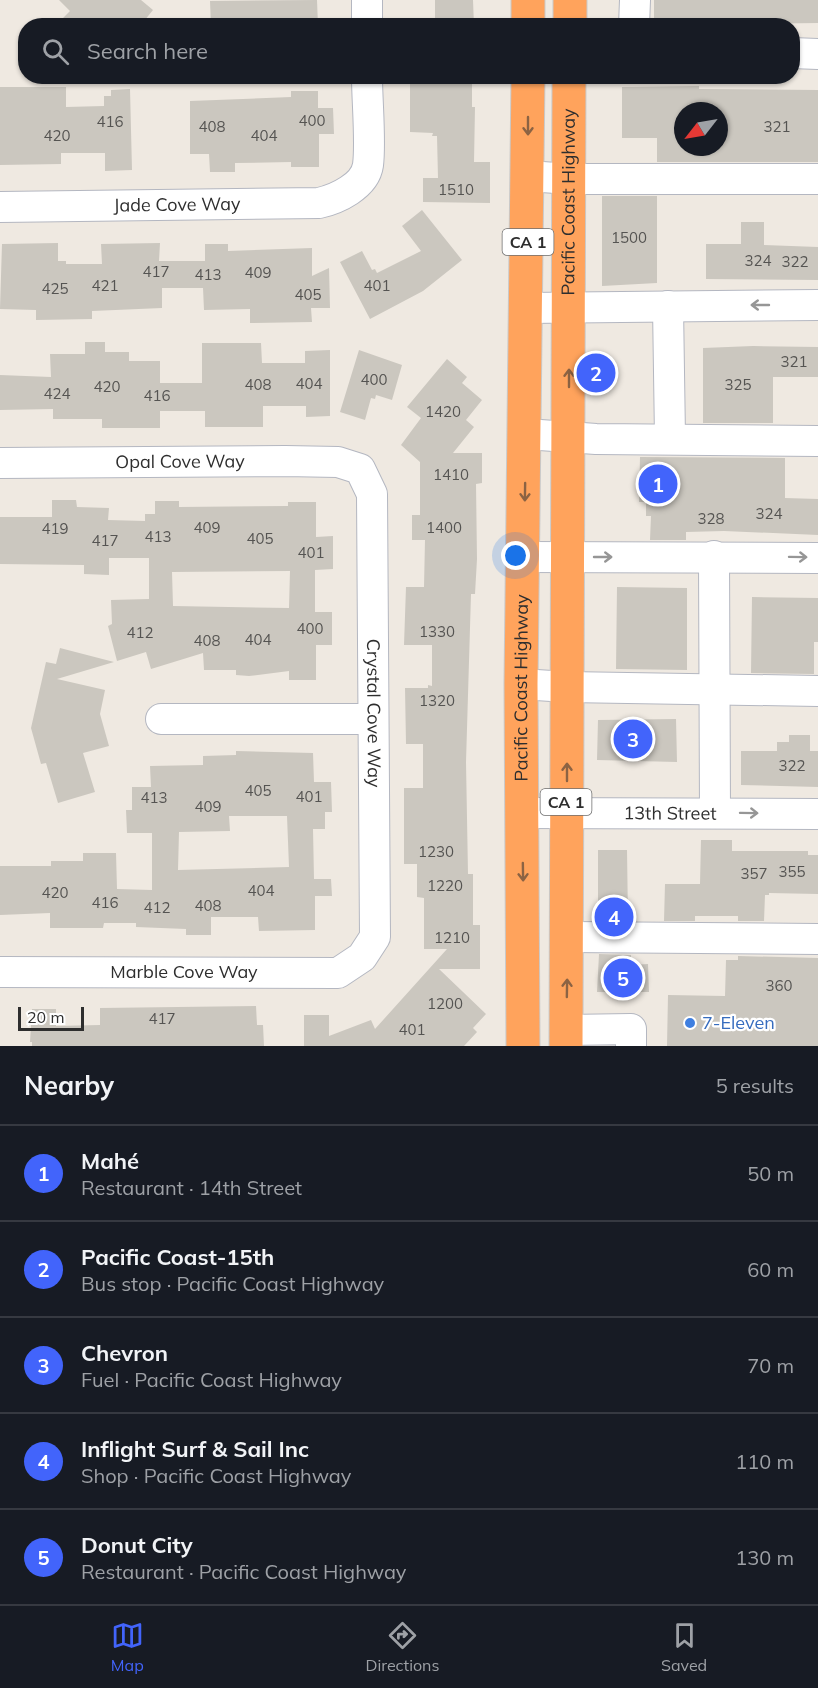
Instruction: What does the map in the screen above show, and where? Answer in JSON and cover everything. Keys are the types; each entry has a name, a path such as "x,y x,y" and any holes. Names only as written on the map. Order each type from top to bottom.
{"highway":[{"path":"528,0 528,18"},
{"path":"570,0 570,18"},
{"name":"Pacific Coast Highway","path":"523,1046 521,684 526,434 528,84"},
{"name":"Pacific Coast Highway","path":"567,1038 566,812 570,557 569,84"}],"street":[{"path":"367,0 367,18"},
{"path":"634,18 635,0"},
{"path":"800,53 818,54"},
{"name":"Jade Cove Way","path":"0,207 319,203 335,200 351,190 368,167 367,84"},
{"path":"528,176 570,179 818,179"},
{"path":"527,308 818,305"},
{"path":"668,306 670,438"},
{"path":"526,434 818,441"},
{"name":"Opal Cove Way","path":"0,463 296,461 338,462 360,469"},
{"name":"Crystal Cove Way","path":"360,469 372,494 375,937 362,957"},
{"path":"714,556 715,813"},
{"path":"523,557 818,558"},
{"path":"521,684 567,687 818,691"},
{"path":"161,719 373,719"},
{"name":"13th Street","path":"523,813 818,814"},
{"path":"568,938 818,939"},
{"name":"Marble Cove Way","path":"0,972 338,973 362,957"},
{"path":"567,1038 631,1029 631,1046"}],"building":[{"path":"59,0 141,0 153,10 146,18 63,18 70,11"},
{"path":"317,0 318,18 211,18 210,1"},
{"path":"435,0 473,0 474,18 435,18"},
{"path":"654,0 818,0 818,23 800,23 800,18 654,18"},
{"path":"410,84 472,84 472,107 475,107 474,162 490,162 490,203 423,202 423,178 438,178 437,136 432,136 433,133 410,132"},
{"path":"699,86 699,89 818,90 818,162 657,162 657,138 622,138 622,87"},
{"path":"0,87 66,87 66,107 104,106 104,96 111,96 111,90 130,89 132,170 105,171 105,153 61,153 61,164 0,165"},
{"path":"291,91 318,91 318,108 333,108 334,134 319,134 319,167 291,167 291,162 235,163 235,172 210,172 209,154 190,154 190,101 291,97"},
{"path":"602,196 657,196 657,283 602,286"},
{"path":"422,210 462,260 423,291 370,319 340,262 362,251 372,270 375,269 377,273 421,251 402,226"},
{"path":"741,222 764,222 764,245 818,247 818,280 706,279 706,244 741,244"},
{"path":"58,243 58,261 66,261 66,264 102,264 101,244 160,243 159,261 205,261 205,244 228,244 228,251 312,248 312,276 329,268 330,308 311,308 312,322 250,323 250,309 204,310 203,288 162,288 162,308 92,311 92,319 36,320 36,310 0,309 2,244"},
{"path":"85,342 105,342 105,352 129,352 129,361 160,361 160,383 202,383 202,343 261,343 262,363 305,363 305,351 330,350 330,416 306,417 306,406 263,406 263,427 205,427 205,411 160,411 160,428 102,428 102,419 53,419 53,409 0,410 0,375 51,377 50,354 85,354"},
{"path":"818,347 818,377 773,377 773,423 703,423 703,348"},
{"path":"359,350 402,365 392,400 376,395 375,399 371,398 365,420 340,412"},
{"path":"447,359 467,377 462,383 482,400 466,420 474,427 453,453 482,453 482,483 476,484 477,559 475,594 471,594 466,762 468,874 473,874 473,925 480,925 480,969 439,969 486,1014 473,1028 477,1032 464,1046 304,1046 304,1015 329,1015 329,1036 371,1020 375,1029 447,949 424,949 424,898 417,897 417,864 404,864 404,788 423,788 423,744 406,744 405,688 432,686 432,645 404,645 406,587 424,587 425,540 412,540 412,515 420,515 420,462 401,445 421,418 407,407"},
{"path":"640,457 785,458 785,498 818,499 818,535 724,531 686,532 686,540 650,540 651,516 646,516 646,502 639,502"},
{"path":"52,500 76,500 77,507 109,508 108,520 145,521 145,514 155,514 155,501 179,501 179,507 288,506 288,502 316,502 316,537 333,536 333,569 315,570 315,612 332,612 332,645 316,645 316,680 289,680 289,671 249,676 236,675 236,670 204,670 203,653 151,669 146,652 117,661 108,626 112,624 111,600 149,599 149,558 109,558 109,575 84,574 84,565 0,564 0,517 52,517","holes":["290,571 289,608 173,606 172,572"]},
{"path":"617,587 687,588 687,670 616,669"},
{"path":"752,597 818,598 818,642 814,642 814,674 751,673"},
{"path":"60,648 114,662 57,679 105,690 100,714 109,746 83,753 95,792 58,803 46,763 41,764 31,728 46,662 56,664"},
{"path":"676,719 677,762 597,760 598,720"},
{"path":"789,735 810,735 810,751 818,751 818,787 741,785 741,751 777,751 777,742 789,742"},
{"path":"236,751 313,753 314,782 331,782 332,812 325,812 325,829 313,829 314,879 331,879 332,896 315,896 315,930 259,931 258,917 211,917 211,935 186,935 186,929 136,927 136,923 104,923 103,928 50,928 50,913 0,915 0,866 51,866 51,861 83,861 83,853 116,853 117,889 152,890 152,833 127,833 126,810 132,810 132,787 151,787 150,766 203,765 203,756 236,755","holes":["229,816 287,816 289,867 178,870 179,832 230,831"]},
{"path":"701,840 732,840 732,851 808,851 808,855 818,855 818,894 769,893 765,895 764,921 738,921 738,916 695,916 695,921 664,921 665,884 700,884"},
{"path":"598,850 627,850 628,920 598,920"},
{"path":"599,954 631,955 631,965 648,964 649,992 597,992"},
{"path":"738,956 818,958 818,1046 667,1046 668,995 725,996 726,960 738,960"},
{"path":"256,1006 257,1025 263,1025 264,1046 32,1046 30,1042 32,1009 56,1009 56,1026 100,1025 100,1008"}],"place":[{"name":"Pacific Coast-15th","path":"596,373"},
{"name":"Mahé","path":"658,484"},
{"name":"Chevron","path":"633,739"},
{"name":"Inflight Surf & Sail Inc","path":"614,917"},
{"name":"Donut City","path":"623,978"},
{"name":"7-Eleven","path":"690,1023"}]}
